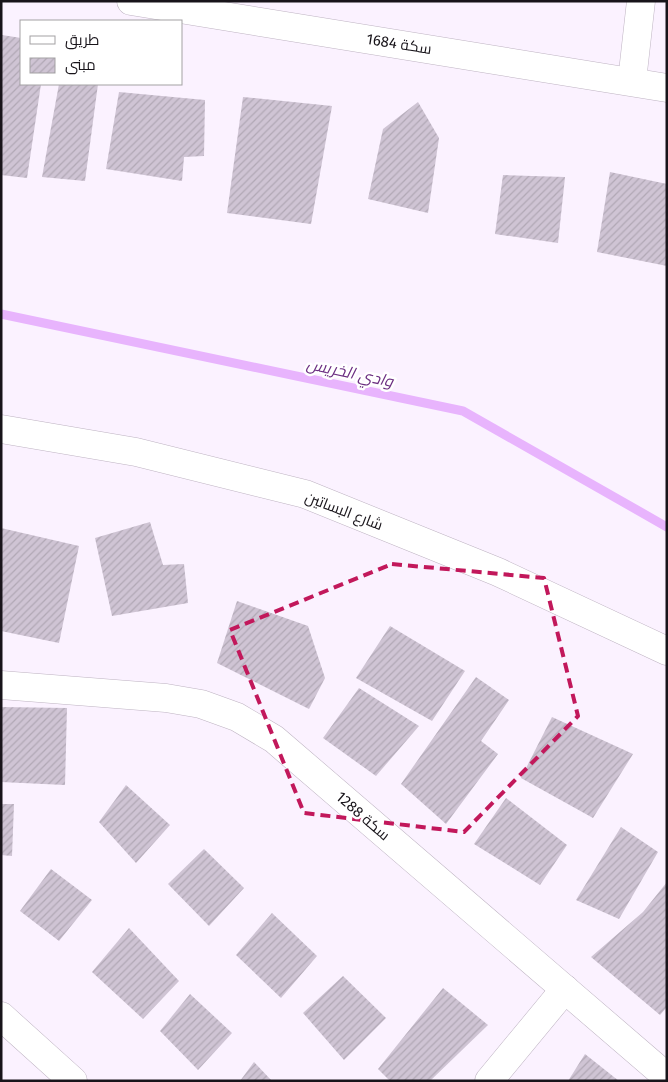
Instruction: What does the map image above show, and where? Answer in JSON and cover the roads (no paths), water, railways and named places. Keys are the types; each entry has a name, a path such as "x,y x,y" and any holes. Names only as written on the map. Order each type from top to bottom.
{"street":[{"name":"سكة 1684","path":"131,1 667,88"},
{"path":"632,81 641,1"},
{"name":"شارع البساتين","path":"1,429 136,452 305,494 498,572 667,651"},
{"name":"سكة 1288","path":"1,685 166,698 201,704 237,717 274,739 667,1077"},
{"path":"489,1081 565,989"},
{"path":"1,1016 73,1081"}],"waterway":[{"name":"وادي الخريس","path":"1,314 463,411 667,527"}]}
